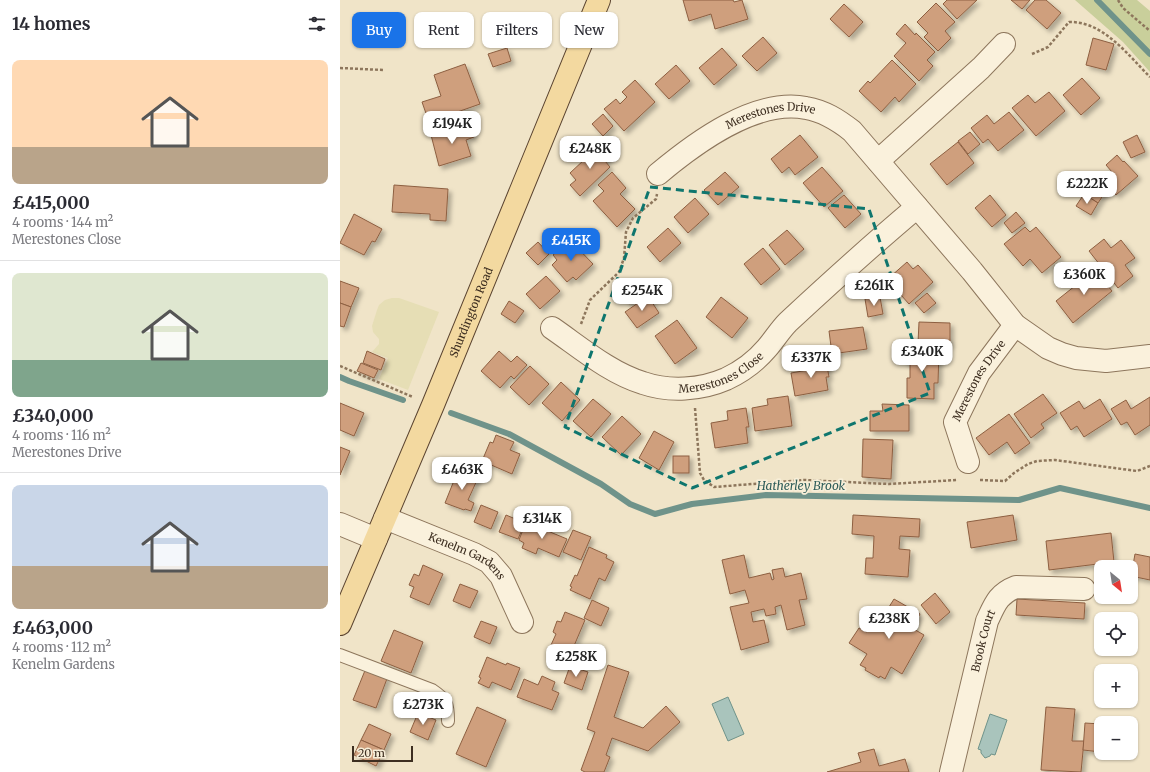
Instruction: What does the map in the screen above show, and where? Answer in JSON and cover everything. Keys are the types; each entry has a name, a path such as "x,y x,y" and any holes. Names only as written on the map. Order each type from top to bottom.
{"main road":[{"name":"Shurdington Road","path":"340,624 433,405 599,0"}],"street":[{"path":"878,161 981,68 1004,44"},
{"name":"Merestones Drive","path":"658,174 692,147 729,125 761,111 776,107 791,106 818,111 842,122 852,131 972,271 1015,325 1048,348 1076,358 1106,361 1150,356"},
{"name":"Merestones Close","path":"552,328 614,370 639,382 677,389 694,388 726,379 754,361 794,316 856,259 917,207"},
{"name":"Merestones Drive","path":"968,474 955,422 979,372 1015,325"},
{"name":"Kenelm Gardens","path":"385,518 478,555 489,562 501,576 522,622"},
{"path":"340,524 376,539"},
{"name":"Brook Court","path":"951,772 987,621 998,599 1006,591 1016,588 1084,589"}],"lane":[{"path":"340,654 432,690 446,700 448,708 448,721"}],"path":[{"path":"1118,0 1123,8 1150,31"},
{"path":"1032,54 1048,47 1069,22 1085,24 1104,32 1150,77"},
{"path":"340,68 383,70"},
{"path":"574,343 590,300 619,272 624,258 626,232 633,218 656,198 658,174"},
{"path":"340,366 433,405"},
{"path":"694,388 700,473 704,480 714,487 804,480 889,484 968,474 1005,481 1028,464 1055,460 1137,471 1150,466"}],"highlighted area":[{"path":"650,187 869,209 930,393 692,488 565,427"}],"shaded area":[{"path":"399,298 439,312 408,390 379,379 388,358 372,352 379,344 379,339 373,332 372,326 377,310 379,305 385,300"}],"green space":[{"path":"1075,0 1137,0 1150,11 1150,72 1123,42"}],"water":[{"path":"728,697 744,734 728,741 712,704"},
{"path":"990,714 1007,720 995,755 991,754 985,758 981,753 981,750 978,749"}],"building":[{"path":"683,0 733,0 734,2 742,0 748,19 715,29 711,14 689,21"},
{"path":"947,0 977,0 957,19 943,4"},
{"path":"1011,0 1030,0 1022,9"},
{"path":"1035,0 1046,0 1061,13 1047,29 1026,10"},
{"path":"936,3 955,22 945,31 951,38 938,51 924,37 928,33 917,22"},
{"path":"844,4 863,22 849,37 830,19"},
{"path":"905,24 915,35 916,33 935,52 927,60 933,66 919,81 894,56 906,43 896,34"},
{"path":"763,37 777,53 757,71 742,56"},
{"path":"1093,38 1114,44 1106,70 1086,65"},
{"path":"507,48 511,61 493,67 488,54"},
{"path":"722,48 737,65 714,85 699,68"},
{"path":"892,60 916,84 899,102 895,97 881,112 859,91 868,81 870,83"},
{"path":"465,64 480,104 429,122 422,102 441,96 434,75"},
{"path":"676,65 690,81 669,99 655,84"},
{"path":"1082,78 1100,98 1081,115 1063,95"},
{"path":"635,80 655,102 624,131 604,109 616,99 620,104 627,97 622,92"},
{"path":"1049,92 1065,111 1036,136 1012,108 1028,95 1035,103"},
{"path":"1009,112 1024,130 998,151 988,139 983,143 971,128 987,115 994,124"},
{"path":"603,114 613,126 603,136 592,124"},
{"path":"469,124 474,137 466,140 471,156 439,166 431,135"},
{"path":"970,132 980,144 968,154 958,141"},
{"path":"800,135 818,157 795,175 789,167 782,173 771,159"},
{"path":"1137,135 1145,152 1131,158 1123,142"},
{"path":"958,142 974,163 947,185 930,164"},
{"path":"601,144 611,155 605,161 610,167 580,196 570,185 576,180 570,173"},
{"path":"1117,155 1138,176 1116,195 1103,180 1112,172 1106,165"},
{"path":"822,167 843,191 824,207 803,183"},
{"path":"612,172 626,188 620,194 635,209 617,227 593,201 604,191 598,185"},
{"path":"725,172 739,187 718,205 704,190"},
{"path":"1091,182 1106,191 1098,203 1084,194"},
{"path":"394,185 448,189 446,221 430,220 430,214 392,212"},
{"path":"1084,194 1098,203 1091,215 1076,206"},
{"path":"844,195 861,214 845,228 828,208"},
{"path":"990,195 1006,215 992,227 975,208"},
{"path":"695,198 709,214 688,233 674,217"},
{"path":"1016,212 1025,223 1012,233 1004,223"},
{"path":"354,214 382,229 375,242 372,241 364,255 340,243"},
{"path":"1025,227 1030,232 1036,227 1061,257 1042,273 1030,259 1023,266 1004,244"},
{"path":"668,228 681,243 660,262 647,247"},
{"path":"787,230 804,249 785,265 769,245"},
{"path":"1104,239 1111,248 1121,240 1135,258 1125,265 1133,276 1118,288 1089,251"},
{"path":"570,240 593,264 576,280 573,277 567,282 552,265 557,260 553,255"},
{"path":"538,242 549,254 538,265 526,253"},
{"path":"763,248 780,269 761,285 744,264"},
{"path":"907,262 913,269 918,265 933,282 909,304 893,286 896,284 890,277"},
{"path":"1095,270 1112,291 1073,323 1056,301"},
{"path":"546,276 560,291 540,309 526,294"},
{"path":"340,281 359,288 351,307 340,303"},
{"path":"638,282 645,293 629,304 621,293"},
{"path":"927,293 936,303 924,313 915,303"},
{"path":"648,296 659,313 637,328 625,312"},
{"path":"721,297 748,318 732,338 706,317"},
{"path":"880,297 883,314 868,317 865,299"},
{"path":"509,301 524,311 515,323 501,314"},
{"path":"340,303 351,307 344,327 340,326"},
{"path":"677,320 697,348 675,364 655,336"},
{"path":"919,322 950,323 950,345 918,343"},
{"path":"863,327 867,349 832,354 829,331"},
{"path":"904,348 923,351 923,349 939,350 938,383 934,383 934,399 907,398 907,378 910,378 910,363 904,362"},
{"path":"367,351 385,359 381,370 363,363"},
{"path":"499,351 511,362 517,356 527,365 514,379 511,376 500,388 481,371"},
{"path":"826,360 829,377 826,377 828,390 795,396 791,373 808,370 807,363"},
{"path":"361,363 378,370 374,378 357,371"},
{"path":"530,366 549,384 529,405 510,387"},
{"path":"561,382 580,400 562,421 542,403"},
{"path":"1043,394 1057,413 1041,424 1044,428 1031,438 1014,414"},
{"path":"788,396 792,426 755,431 752,408 768,405 767,399"},
{"path":"1150,397 1150,425 1135,435 1127,422 1121,425 1111,409 1126,400 1131,409"},
{"path":"593,399 611,414 591,437 573,421"},
{"path":"1100,399 1112,419 1084,437 1077,426 1071,430 1060,413 1079,401 1084,409"},
{"path":"340,403 364,413 354,436 340,430"},
{"path":"882,404 909,405 909,431 870,431 870,411 883,411"},
{"path":"746,408 749,427 746,427 748,443 715,448 711,423 728,420 727,411"},
{"path":"1009,414 1030,443 1015,454 1007,442 989,455 976,438"},
{"path":"622,416 641,434 621,455 602,437"},
{"path":"654,431 674,442 659,470 639,458"},
{"path":"496,435 514,442 510,450 520,454 512,474 482,461 490,442 493,443"},
{"path":"863,439 893,440 891,479 862,477"},
{"path":"340,447 350,451 340,475"},
{"path":"673,456 689,456 689,473 673,473"},
{"path":"459,470 478,478 468,500 474,503 471,511 445,503 453,483 451,481 455,471 459,472"},
{"path":"481,505 498,512 491,529 474,522"},
{"path":"506,515 525,523 518,539 499,532"},
{"path":"853,515 920,519 919,537 900,536 899,549 910,550 908,577 865,574 866,558 873,558 874,536 852,534"},
{"path":"1013,515 1017,540 971,548 967,522"},
{"path":"526,522 567,539 559,557 538,548 536,554 522,548 524,543 519,540"},
{"path":"573,530 591,537 581,560 563,552"},
{"path":"1111,533 1114,560 1094,560 1094,564 1049,570 1046,541"},
{"path":"589,547 607,555 606,558 614,562 605,581 599,578 590,599 570,590 572,587 570,586 575,575 577,576"},
{"path":"1135,554 1150,557 1150,580 1138,577 1138,560 1134,560"},
{"path":"744,555 749,578 770,573 772,580 774,579 772,570 783,568 785,577 801,573 807,599 799,600 805,625 787,630 781,605 775,607 776,614 766,616 764,609 751,612 753,622 764,620 769,642 741,650 730,607 749,603 745,590 730,594 722,560"},
{"path":"423,565 443,574 429,605 410,597 414,587 409,585 414,574 419,576"},
{"path":"460,584 478,591 470,608 453,601"},
{"path":"935,593 950,612 936,624 921,605"},
{"path":"894,599 920,614 912,628 924,635 902,674 891,667 885,679 880,676 879,678 865,670 866,668 860,665 867,654 849,643 859,628 867,632 878,612 884,615"},
{"path":"1017,599 1085,603 1084,619 1016,615"},
{"path":"592,600 609,608 601,626 584,618"},
{"path":"565,612 585,620 571,653 551,645 556,634 553,632 557,621 561,622"},
{"path":"481,621 497,627 490,644 474,637"},
{"path":"394,630 423,642 411,673 381,661"},
{"path":"487,657 506,665 507,663 520,668 511,690 492,682 489,688 478,683"},
{"path":"608,665 629,672 614,717 643,728 666,706 680,722 648,751 612,738 606,755 610,757 604,772 585,772 581,770 595,732 587,729"},
{"path":"570,666 588,672 582,690 564,683"},
{"path":"366,668 388,676 376,708 353,700"},
{"path":"542,676 555,682 552,690 559,693 552,710 517,697 524,679 538,685"},
{"path":"477,707 506,720 486,767 456,754"},
{"path":"1046,707 1075,709 1072,741 1084,741 1081,772 1041,770"},
{"path":"418,713 436,720 428,740 410,732"},
{"path":"1085,723 1094,724 1094,751 1083,750"},
{"path":"369,724 391,734 384,750 361,740"},
{"path":"361,740 384,750 376,766 354,755"},
{"path":"874,749 879,766 905,759 909,772 827,772 861,762 858,753"}],"waterway":[{"name":"Hatherley Brook","path":"1097,0 1150,54"},
{"name":"Hatherley Brook","path":"340,377 403,400"},
{"name":"Hatherley Brook","path":"451,413 509,434 601,484 630,504 655,514 692,504 766,495 1019,500 1060,488 1150,508"}]}
